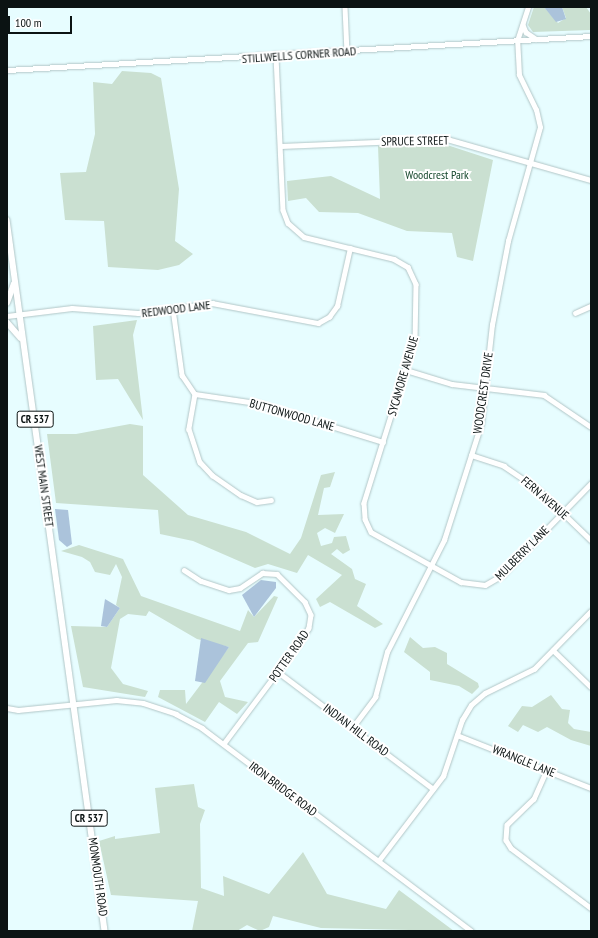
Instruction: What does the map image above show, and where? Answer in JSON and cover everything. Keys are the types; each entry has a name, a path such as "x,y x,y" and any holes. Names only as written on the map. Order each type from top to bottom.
{"main road":[{"name":"WEST MAIN STREET","path":"7,220 74,704"},
{"path":"7,303 15,280"},
{"path":"7,322 23,342"},
{"name":"MONMOUTH ROAD","path":"74,704 106,931"}],"street":[{"path":"345,7 348,52"},
{"path":"517,41 528,7"},
{"path":"523,22 525,31 536,39"},
{"name":"STILLWELLS CORNER ROAD","path":"7,70 348,52 591,36"},
{"name":"WOODCREST DRIVE","path":"352,728 374,697 387,652 446,536 481,424 492,325 508,241 531,163 540,123 520,79 517,41"},
{"name":"SYCAMORE AVENUE","path":"276,56 283,210 288,223 304,237 394,258 408,267 414,278 416,336 364,503 366,523 378,539 465,584 485,585"},
{"name":"SPRUCE STREET","path":"281,146 447,139 591,180"},
{"name":"REDWOOD LANE","path":"7,316 72,308 138,314 217,304 308,323 320,322 337,306 350,248"},
{"path":"575,313 591,306"},
{"path":"173,309 182,375 195,394 189,429 200,462 212,475 241,495 257,502 271,500"},
{"path":"406,370 452,384 544,396 591,427"},
{"name":"BUTTONWOOD LANE","path":"195,394 257,403 383,442"},
{"name":"FERN AVENUE","path":"471,455 508,468 562,512 591,540"},
{"name":"MULBERRY LANE","path":"485,585 502,575 591,483"},
{"name":"POTTER ROAD","path":"184,570 201,581 229,590 240,588 262,574 277,574 286,581 307,605 311,619 307,632 224,744"},
{"path":"379,860 446,770 464,715 478,698 528,673 591,611"},
{"path":"553,650 591,686"},
{"name":"INDIAN HILL ROAD","path":"278,672 433,789"},
{"name":"IRON BRIDGE ROAD","path":"7,708 18,710 116,700 163,709 190,721 224,744 471,931"},
{"name":"WRANGLE LANE","path":"457,735 591,788"},
{"path":"547,770 534,799 507,825 506,840 511,848 591,908"}],"green space":[{"path":"534,7 544,7 558,23 566,18 562,7 586,7 591,14 591,30 533,32 528,25"},
{"path":"122,71 151,73 161,78 179,189 175,241 193,254 179,265 158,270 108,267 104,221 65,220 60,173 86,172 95,134 93,82 112,84"},
{"name":"Woodcrest Park","path":"447,145 493,160 473,261 457,257 452,233 407,231 358,213 319,212 306,198 288,201 287,181 331,176 380,199 378,146"},
{"path":"137,320 133,335 143,420 118,379 96,380 93,326"},
{"path":"130,424 143,426 143,475 188,515 246,532 290,554 301,538 321,475 335,472 330,487 324,488 318,515 344,514 335,533 325,528 317,533 321,546 332,543 334,537 346,536 350,550 343,554 337,549 331,554 352,569 355,579 366,584 357,606 383,624 375,628 330,602 320,607 316,599 342,575 308,555 297,573 268,564 255,568 193,541 160,534 158,510 56,503 47,434 76,434"},
{"path":"79,545 123,559 141,596 240,631 248,610 254,617 274,596 278,597 258,642 248,643 220,681 225,697 248,702 237,714 219,702 205,722 158,697 160,690 185,690 186,704 229,647 197,639 149,611 146,616 128,614 120,619 111,668 123,684 148,691 145,697 83,687 71,626 107,627 120,608 116,605 122,577 116,564 110,575 95,572 90,562 82,557 61,551"},
{"path":"410,637 423,648 435,647 447,653 447,664 478,683 479,687 472,694 459,686 430,680 430,672 404,652"},
{"path":"551,695 562,709 570,710 568,723 574,729 591,732 591,746 571,740 547,727 538,732 523,725 518,732 508,726 522,706 532,707"},
{"path":"194,784 198,807 205,810 200,824 201,888 224,896 223,876 269,894 303,852 327,894 386,909 399,890 454,931 321,928 273,916 269,927 260,931 247,925 237,931 192,931 198,901 111,895 99,841 115,836 115,839 160,833 155,788"}],"water":[{"path":"544,7 562,7 566,19 556,22"},
{"path":"55,509 68,510 72,544 67,547 59,540"},
{"path":"261,580 276,582 276,588 254,617 242,595"},
{"path":"105,599 120,608 107,627 101,626"},
{"path":"201,638 229,647 205,683 195,681"}]}
